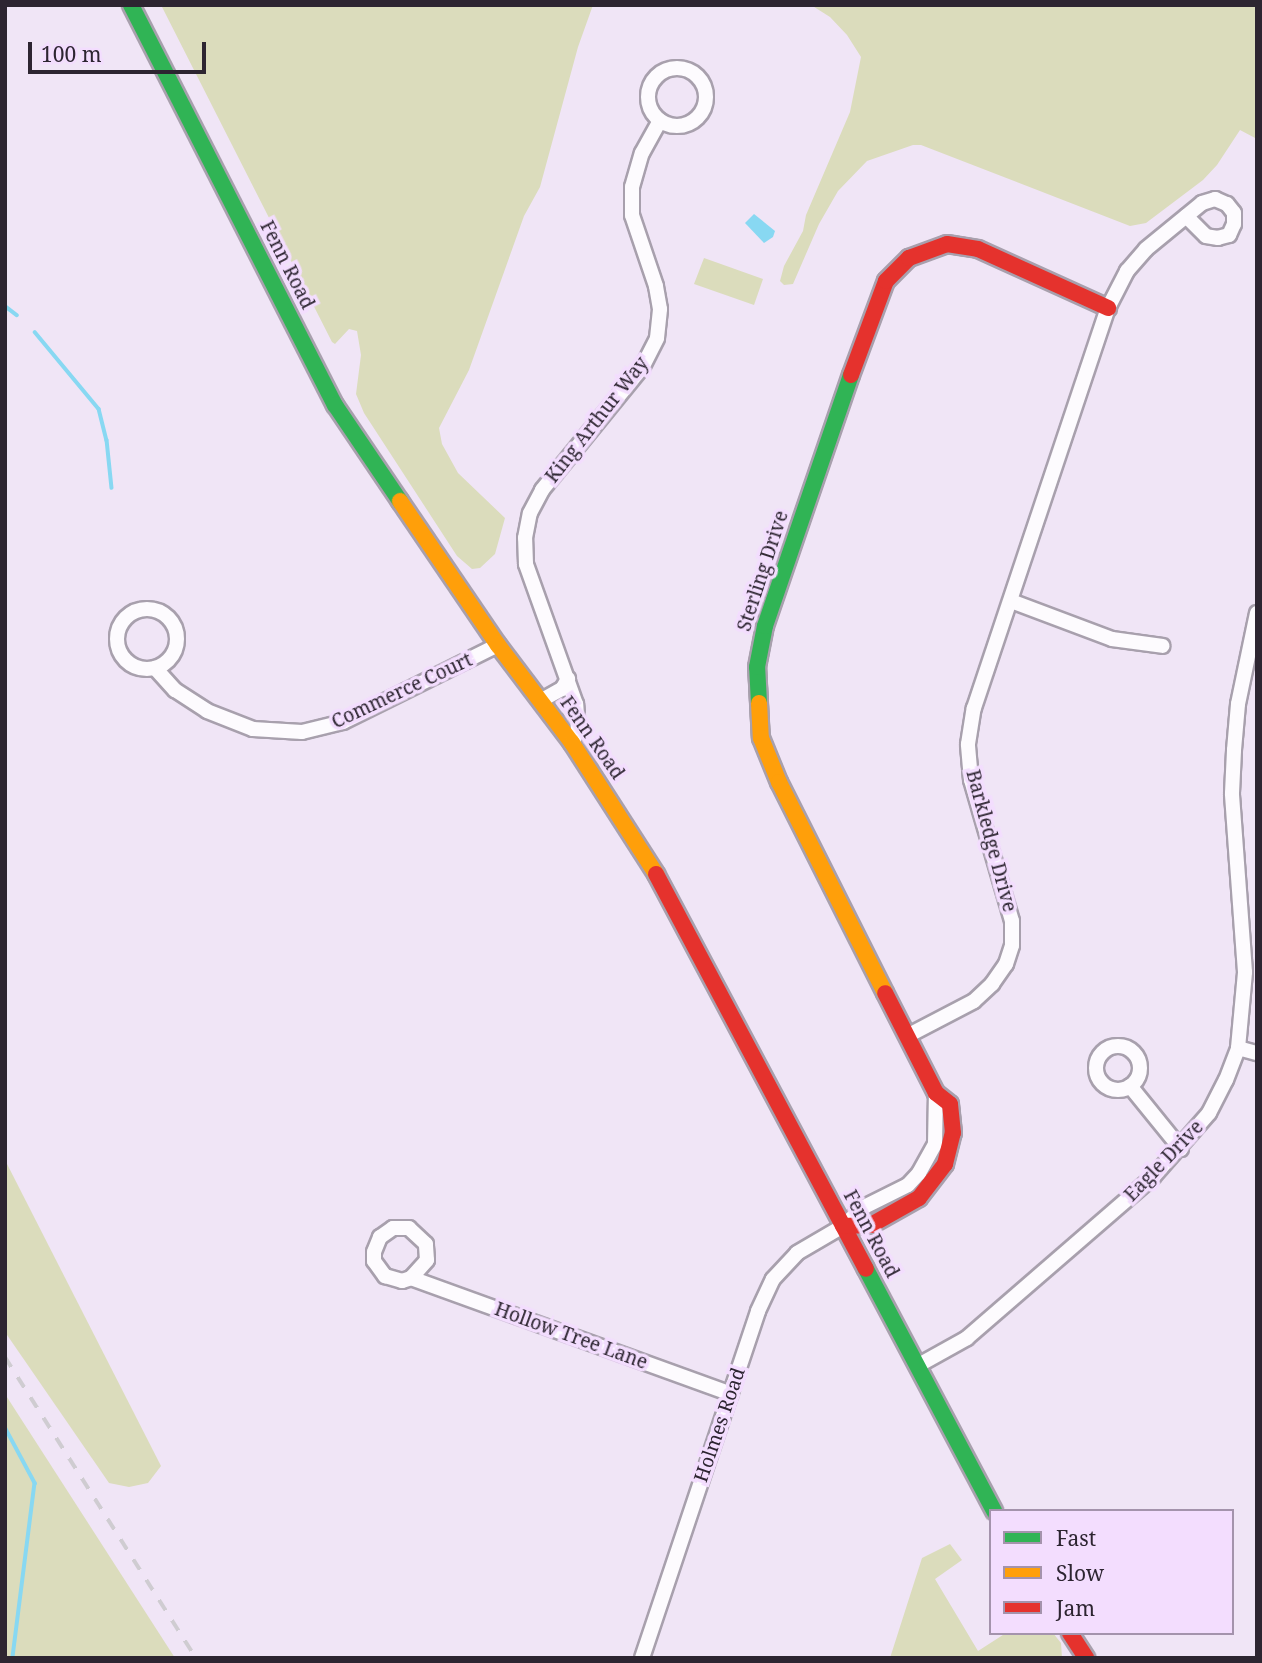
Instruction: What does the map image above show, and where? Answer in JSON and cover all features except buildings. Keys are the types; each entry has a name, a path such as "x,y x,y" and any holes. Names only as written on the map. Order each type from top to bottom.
{"street":[{"name":"Fenn Road","path":"131,5 335,405 498,645 572,743 628,826 680,914 993,1509"},
{"path":"674,68 694,73 705,87 703,111 689,124 669,125 660,121 649,105 651,85 665,71 674,68"},
{"name":"King Arthur Way","path":"572,743 579,718 568,679 526,564 525,538 530,513 542,490 643,366 657,338 658,297 632,215 632,187 642,153 660,121"},
{"name":"Barkledge Drive","path":"909,1035 974,1001 992,984 1006,964 1012,945 1012,921 971,780 968,744 974,708 1108,308 1128,271 1146,249 1186,216"},
{"name":"Sterling Drive","path":"843,1226 871,1225 919,1198 938,1177 951,1147 953,1116 950,1104 936,1093 779,782 761,738 757,667 765,626 870,318 886,281 909,258 947,244 978,249 1108,308"},
{"path":"1011,601 1112,639 1163,646"},
{"name":"Commerce Court","path":"146,609 164,614 175,630 175,649 164,664 155,668 145,670 126,662 117,644 120,624 136,611 146,609"},
{"name":"Eagle Drive","path":"917,1366 967,1338 1016,1298 1181,1149 1209,1113 1238,1048 1245,972 1232,793 1238,705 1257,614"},
{"name":"Commerce Court","path":"155,668 176,690 206,711 253,729 302,732 343,722 498,645"},
{"path":"540,701 562,689 568,679"},
{"path":"1238,1048 1257,1053"},
{"path":"1130,1086 1181,1149"},
{"name":"Holmes Road","path":"642,1658 758,1311 773,1279 797,1253 843,1226"},
{"name":"Hollow Tree Lane","path":"411,1278 731,1394"},
{"path":"1071,1635 1086,1658"}],"green space":[{"path":"161,5 593,5 578,47 540,187 524,216 469,370 439,428 442,444 458,473 505,518 495,554 480,568 472,569 457,556 364,413 356,394 361,355 357,331 349,329 335,344 332,342"},
{"path":"811,5 1257,5 1257,139 1240,130 1217,165 1203,180 1146,223 1130,226 921,145 913,145 867,161 838,191 819,224 793,284 784,285 780,281 784,266 803,231 806,215 850,112 861,57 847,35 830,17"},
{"path":"704,258 763,279 754,305 694,284"},
{"path":"5,1160 161,1466 148,1483 129,1487 109,1483 5,1332"},
{"path":"5,1394 175,1658 5,1658"},
{"path":"950,1544 962,1560 935,1579 978,1651 1003,1635 1055,1635 1061,1643 1062,1658 890,1658 922,1558"}],"water":[{"path":"754,214 775,231 773,237 764,243 745,223"}],"waterway":[{"path":"5,306 17,315"},
{"path":"35,332 99,409 107,440 112,488"},
{"path":"5,1427 35,1483 13,1658"}],"railway":[{"path":"5,1357 196,1658"}],"traffic: fast":[{"path":"131,5 335,405 400,501"},
{"path":"759,703 757,667 765,626 851,375"},
{"path":"866,1269 993,1509"}],"traffic: slow":[{"path":"400,501 498,645 572,743 656,874"},
{"path":"759,703 761,738 779,782 885,993"}],"traffic: jam":[{"path":"851,375 886,281 909,258 947,244 978,249 1108,308"},
{"path":"656,874 866,1269"},
{"path":"843,1226 871,1225 919,1198 945,1164 953,1133 950,1104 936,1093 885,993"},
{"path":"1071,1635 1086,1658"}]}
